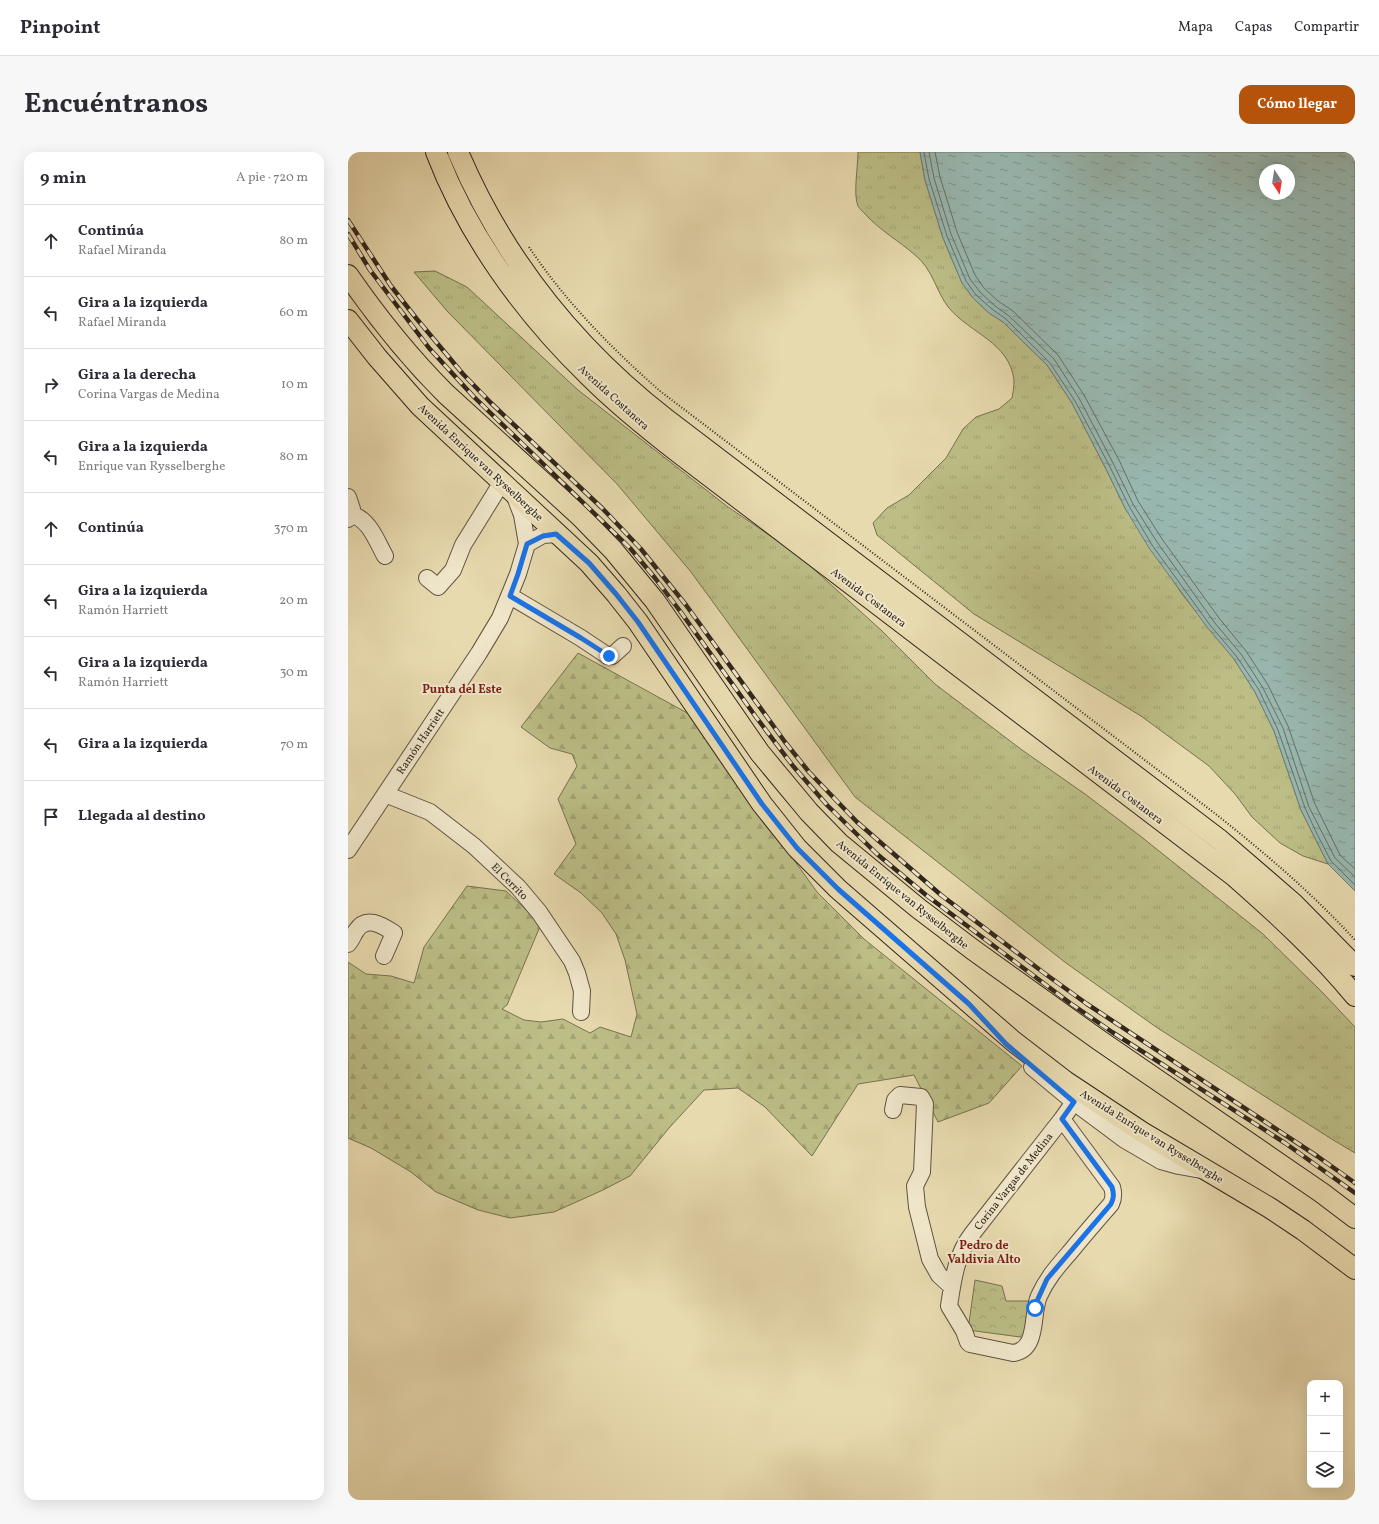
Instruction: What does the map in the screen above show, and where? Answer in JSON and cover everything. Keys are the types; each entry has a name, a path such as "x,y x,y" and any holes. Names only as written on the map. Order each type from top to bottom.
{"main road":[{"name":"Avenida Costanera","path":"436,152 454,194 468,220 507,281 549,334 612,398 679,453 1234,876 1300,937 1355,996"},
{"name":"Avenida Costanera","path":"458,152 486,210 519,263 562,320 584,345 621,382 666,419 1220,840 1293,903 1355,966"},
{"name":"Avenida Enrique van Rysselberghe","path":"348,275 407,353 446,394 580,516 622,560 655,601 760,753 809,812 839,843 918,908 972,949 1100,1040 1322,1193 1355,1218"},
{"path":"348,316 367,319 386,327"},
{"name":"Avenida Enrique van Rysselberghe","path":"348,320 377,357 420,406 556,534 589,563 616,594 638,622 762,804 797,848 838,889 1013,1041 1085,1095 1270,1208 1303,1230 1355,1269"}],"street":[{"name":"Ramón Harriett","path":"348,850 490,636 510,596 527,544 522,515 508,488"},
{"path":"426,578 438,587 453,570 463,545 508,488"},
{"path":"348,497 352,505 350,516 357,516 366,522 385,556"},
{"path":"527,544 543,536 556,534"},
{"path":"510,596 581,638 608,656 612,656 623,646"},
{"name":"El Cerrito","path":"385,794 430,812 474,846 518,887 539,912 566,951 577,973 582,991 580,1012"},
{"path":"348,944 363,923 370,921 376,922 394,933 384,956"},
{"path":"969,1004 1006,1044 1074,1102 1126,1140 1161,1161 1180,1166 1207,1170"},
{"path":"893,1110 895,1100 900,1095 920,1098 925,1104 922,1172 915,1186 917,1207 930,1259 939,1275 952,1287"},
{"name":"Corina Vargas de Medina","path":"1062,1119 1112,1187 1114,1193 1113,1199 1111,1204 1047,1279 1037,1301 1030,1340 1024,1349 1019,1352 1007,1352 974,1346 968,1342 949,1306 958,1260 967,1241 1074,1102"}],"path":[{"path":"526,243 557,285 592,326 619,354 660,391 1217,815 1279,866 1355,940"}],"green space":[{"path":"858,152 920,152 925,180 943,238 962,283 973,298 989,313 1003,322 1047,365 1072,403 1125,508 1182,594 1234,659 1255,692 1274,731 1301,810 1328,864 1303,856 1280,843 1252,817 1235,794 1209,766 1141,716 974,614 877,535 873,523 887,508 909,495 946,458 963,429 976,417 999,409 1012,398 1014,380 1011,367 1005,356 997,347 958,317 949,308 926,267 921,261 878,226 858,206 856,188"},
{"path":"435,271 467,287 578,390 728,507 797,554 881,630 935,684 1022,750 1085,794 1139,835 1263,934 1355,1027 1355,1153 1156,1027 1066,963 855,797 691,572 617,484 447,311 414,272"},
{"path":"578,653 689,714 817,892 864,939 1022,1066 989,1103 938,1122 914,1075 858,1084 812,1156 765,1107 738,1088 704,1090 669,1128 630,1176 554,1212 510,1218 478,1210 436,1192 411,1172 371,1148 348,1138 348,962 366,974 391,976 414,983 424,947 467,886 506,891 541,924 507,1005 502,1009 524,1020 541,1022 563,1019 590,1033 600,1027 631,1037 637,1014 625,960 616,934 602,913 581,893 554,874 576,844 558,799 577,766 572,754 550,748 521,727"},
{"path":"975,1280 1002,1286 1006,1301 1037,1301 1035,1339 968,1330"}],"water":[{"path":"920,152 1355,152 1355,891 1328,864 1301,810 1274,731 1255,692 1234,659 1207,627 1149,548 1125,508 1072,403 1047,365 1003,322 989,313 973,298 962,283 943,238 925,180"}],"railway":[{"path":"348,220 391,286 463,374 491,403 602,508 641,549 686,605 785,742 809,772 857,822 941,895 1044,973 1087,1004 1317,1156 1355,1183"},
{"path":"348,234 370,270 429,348 474,397 630,548 680,611 793,766 827,805 877,854 926,895 1070,1003 1112,1032 1285,1143 1355,1193"}],"district":[{"name":"Punta del Este","path":"462,689"},
{"name":"Pedro de Valdivia Alto","path":"984,1252"}],"route":[{"path":"609,656 510,596 527,544 532,540 550,534 556,534 589,563 638,622 658,654 762,804 797,848 838,889 969,1004 1006,1044 1074,1102 1062,1119 1112,1187 1114,1193 1113,1199 1111,1204 1047,1279 1035,1308"}]}
